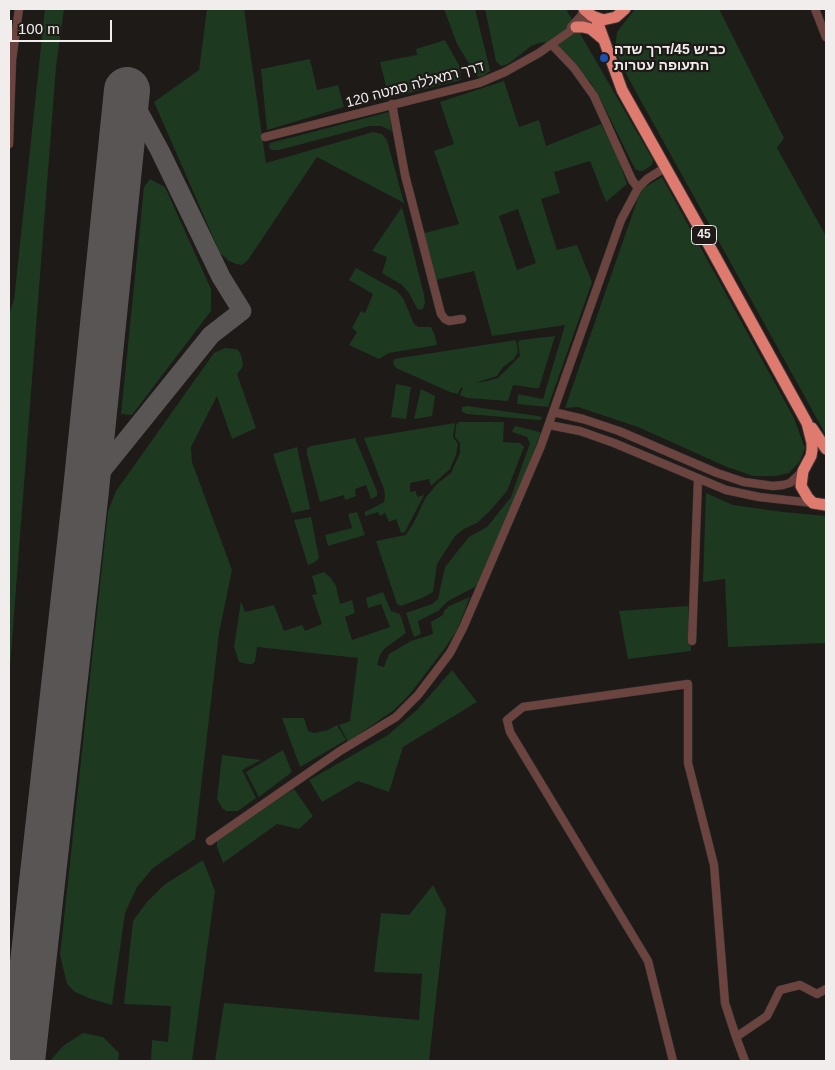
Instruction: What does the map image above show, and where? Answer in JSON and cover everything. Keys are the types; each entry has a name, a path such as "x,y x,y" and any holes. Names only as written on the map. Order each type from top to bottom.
{"highway":[{"name":"45","path":"584,9 595,18 622,90 802,412 826,449"},
{"path":"595,18 603,20 613,19 625,9"},
{"path":"606,45 613,19"},
{"path":"576,28 591,29 600,36 606,45"},
{"name":"45","path":"802,412 812,443 811,456 805,468 801,486 813,503"},
{"path":"805,468 813,460 826,456"},
{"path":"813,503 826,506"}],"street":[{"path":"9,144 13,23 18,9"},
{"name":"דרך רמאללה סמטה 120","path":"563,36 584,9"},
{"path":"815,9 826,37"},
{"name":"דרך רמאללה סמטה 120","path":"265,137 479,83 505,72 595,18"},
{"path":"552,45 574,68 594,96 632,180 638,188"},
{"path":"392,104 405,175 442,314 444,319 449,321 462,319"},
{"path":"210,841 340,752 396,717 418,695 450,653 463,628 541,446 621,220 638,188 651,176 666,167"},
{"path":"553,412 583,419 619,431 717,473 744,482 773,486 783,485 790,483 805,468"},
{"path":"549,425 580,431 614,443 698,479 741,494 813,503"},
{"path":"692,641 698,479"},
{"path":"673,1061 648,961 510,732 507,720 523,707 688,684 688,764 714,865 725,1003 745,1061"},
{"path":"736,1037 767,1016 780,990 800,985 817,994 826,989"}],"green space":[{"path":"45,9 64,9 56,67 9,680 9,314 14,300"},
{"path":"207,9 244,9 266,163 373,132 382,134 387,140 404,203 317,157 248,260 242,265 236,264 220,253 154,102 199,70"},
{"path":"444,9 475,9 490,71 483,76 478,77 457,44"},
{"path":"485,9 566,9 653,160 652,165 643,171 635,169 591,83 566,54 554,45 547,42 531,46 511,62 501,66 496,61"},
{"path":"635,9 719,9 784,138 777,148 826,236 826,435 621,65 615,48 617,32"},
{"path":"445,40 460,67 461,80 389,98 380,62 417,55 416,49"},
{"path":"310,59 317,90 338,85 344,107 267,130 261,69"},
{"path":"504,81 519,127 539,120 546,146 601,124 616,153 627,184 606,202 590,161 554,172 560,193 541,199 557,250 577,245 592,282 548,407 517,404 518,394 543,399 565,325 492,336 474,271 436,280 421,234 459,224 434,151 454,144 440,102","holes":["518,209 536,263 517,270 499,216"]},
{"path":"389,112 392,131 381,126 370,126 279,150 269,148 270,143"},
{"path":"662,177 794,418 805,448 800,461 789,473 776,476 753,476 727,467 638,427 578,407 565,408 638,198 642,189"},
{"path":"150,179 165,187 211,289 211,311 132,415 121,414 144,187"},
{"path":"402,207 424,295 425,303 423,309 418,310 409,293 402,285 382,273 387,257 372,251"},
{"path":"356,268 397,291 404,300 414,324 419,327 431,327 437,345 389,353 379,359 349,345 357,332 352,328 361,311 365,313 373,294 349,280"},
{"path":"555,336 539,388 513,385 508,401 467,398 460,395 463,387 458,394 450,392 396,368 393,364 394,359 516,340 518,352 514,359 503,367 497,376 475,383 488,381 498,378 520,356 518,343 520,340"},
{"path":"225,348 238,350 241,355 242,368 237,374 256,428 232,439 217,396 191,447 192,462 232,570 219,633 195,839 153,868 137,887 125,913 112,1005 75,992 67,984 60,955 108,511 116,491 214,353"},
{"path":"396,384 411,387 406,419 391,417"},
{"path":"421,389 435,396 432,416 414,419"},
{"path":"467,406 542,417 539,420 467,414 462,412 462,407"},
{"path":"459,422 504,422 503,442 520,443 524,447 507,491 477,523 455,536 437,564 433,592 401,606 397,604 376,541 406,535 426,497 437,484 451,473 460,453 460,443 455,437 456,425"},
{"path":"455,423 453,437 458,444 450,469 431,486 429,479 410,483 410,492 416,491 417,497 424,495 405,532 401,533 396,519 389,522 385,513 380,516 378,512 365,516 365,512 384,502 385,496 364,438"},
{"path":"515,426 540,432 540,435 523,480 478,582 475,587 448,601 438,611 418,621 421,634 414,637 406,613 432,604 438,599 445,567 469,537 487,527 511,497 530,443 527,437 512,432"},
{"path":"355,438 377,491 377,496 371,499 366,485 355,489 356,496 345,500 344,495 320,502 307,448"},
{"path":"297,447 310,509 292,513 273,454"},
{"path":"706,493 733,505 826,516 826,643 728,647 725,579 703,582"},
{"path":"357,512 365,535 328,546 325,535 352,528 348,514"},
{"path":"311,517 319,558 308,565 294,520"},
{"path":"324,572 336,586 340,604 352,600 355,613 345,617 352,640 390,627 381,604 368,608 366,598 383,592 391,611 400,614 406,633 384,649 380,655 377,665 384,667 389,654 411,641 433,634 431,622 443,615 449,606 470,597 457,630 410,694 394,710 348,742 339,725 350,721 358,658 257,647 255,662 247,664 239,662 234,647 241,601 245,612 274,605 284,631 302,625 305,631 322,624 312,595 317,594 312,576"},
{"path":"688,606 691,651 628,659 619,611"},
{"path":"452,670 477,702 403,747 389,792 358,781 322,802 309,780 388,735 418,709"},
{"path":"282,718 304,718 308,731 314,733 328,730 337,725 346,740 300,767"},
{"path":"283,750 292,772 259,797 246,772"},
{"path":"222,755 261,760 242,770 256,798 238,811 226,811 217,799"},
{"path":"294,789 313,816 299,829 277,824 223,863 217,847 217,840"},
{"path":"203,860 215,891 192,1061 151,1061 152,1040 168,1042 171,1006 124,1004 133,921 146,903 164,885"},
{"path":"433,885 446,910 429,1061 215,1061 224,1003 419,1020 422,974 374,972 381,913 409,915"},
{"path":"83,1033 103,1037 119,1053 118,1061 50,1061 63,1046"}],"taxiway":[{"path":"86,490 211,335 242,311 221,277 160,151 127,90"}],"runway":[{"path":"22,1061 86,490 127,90"}],"place":[{"name":"כביש 45/דרך שדה התעופה עטרות","path":"604,58"}]}
